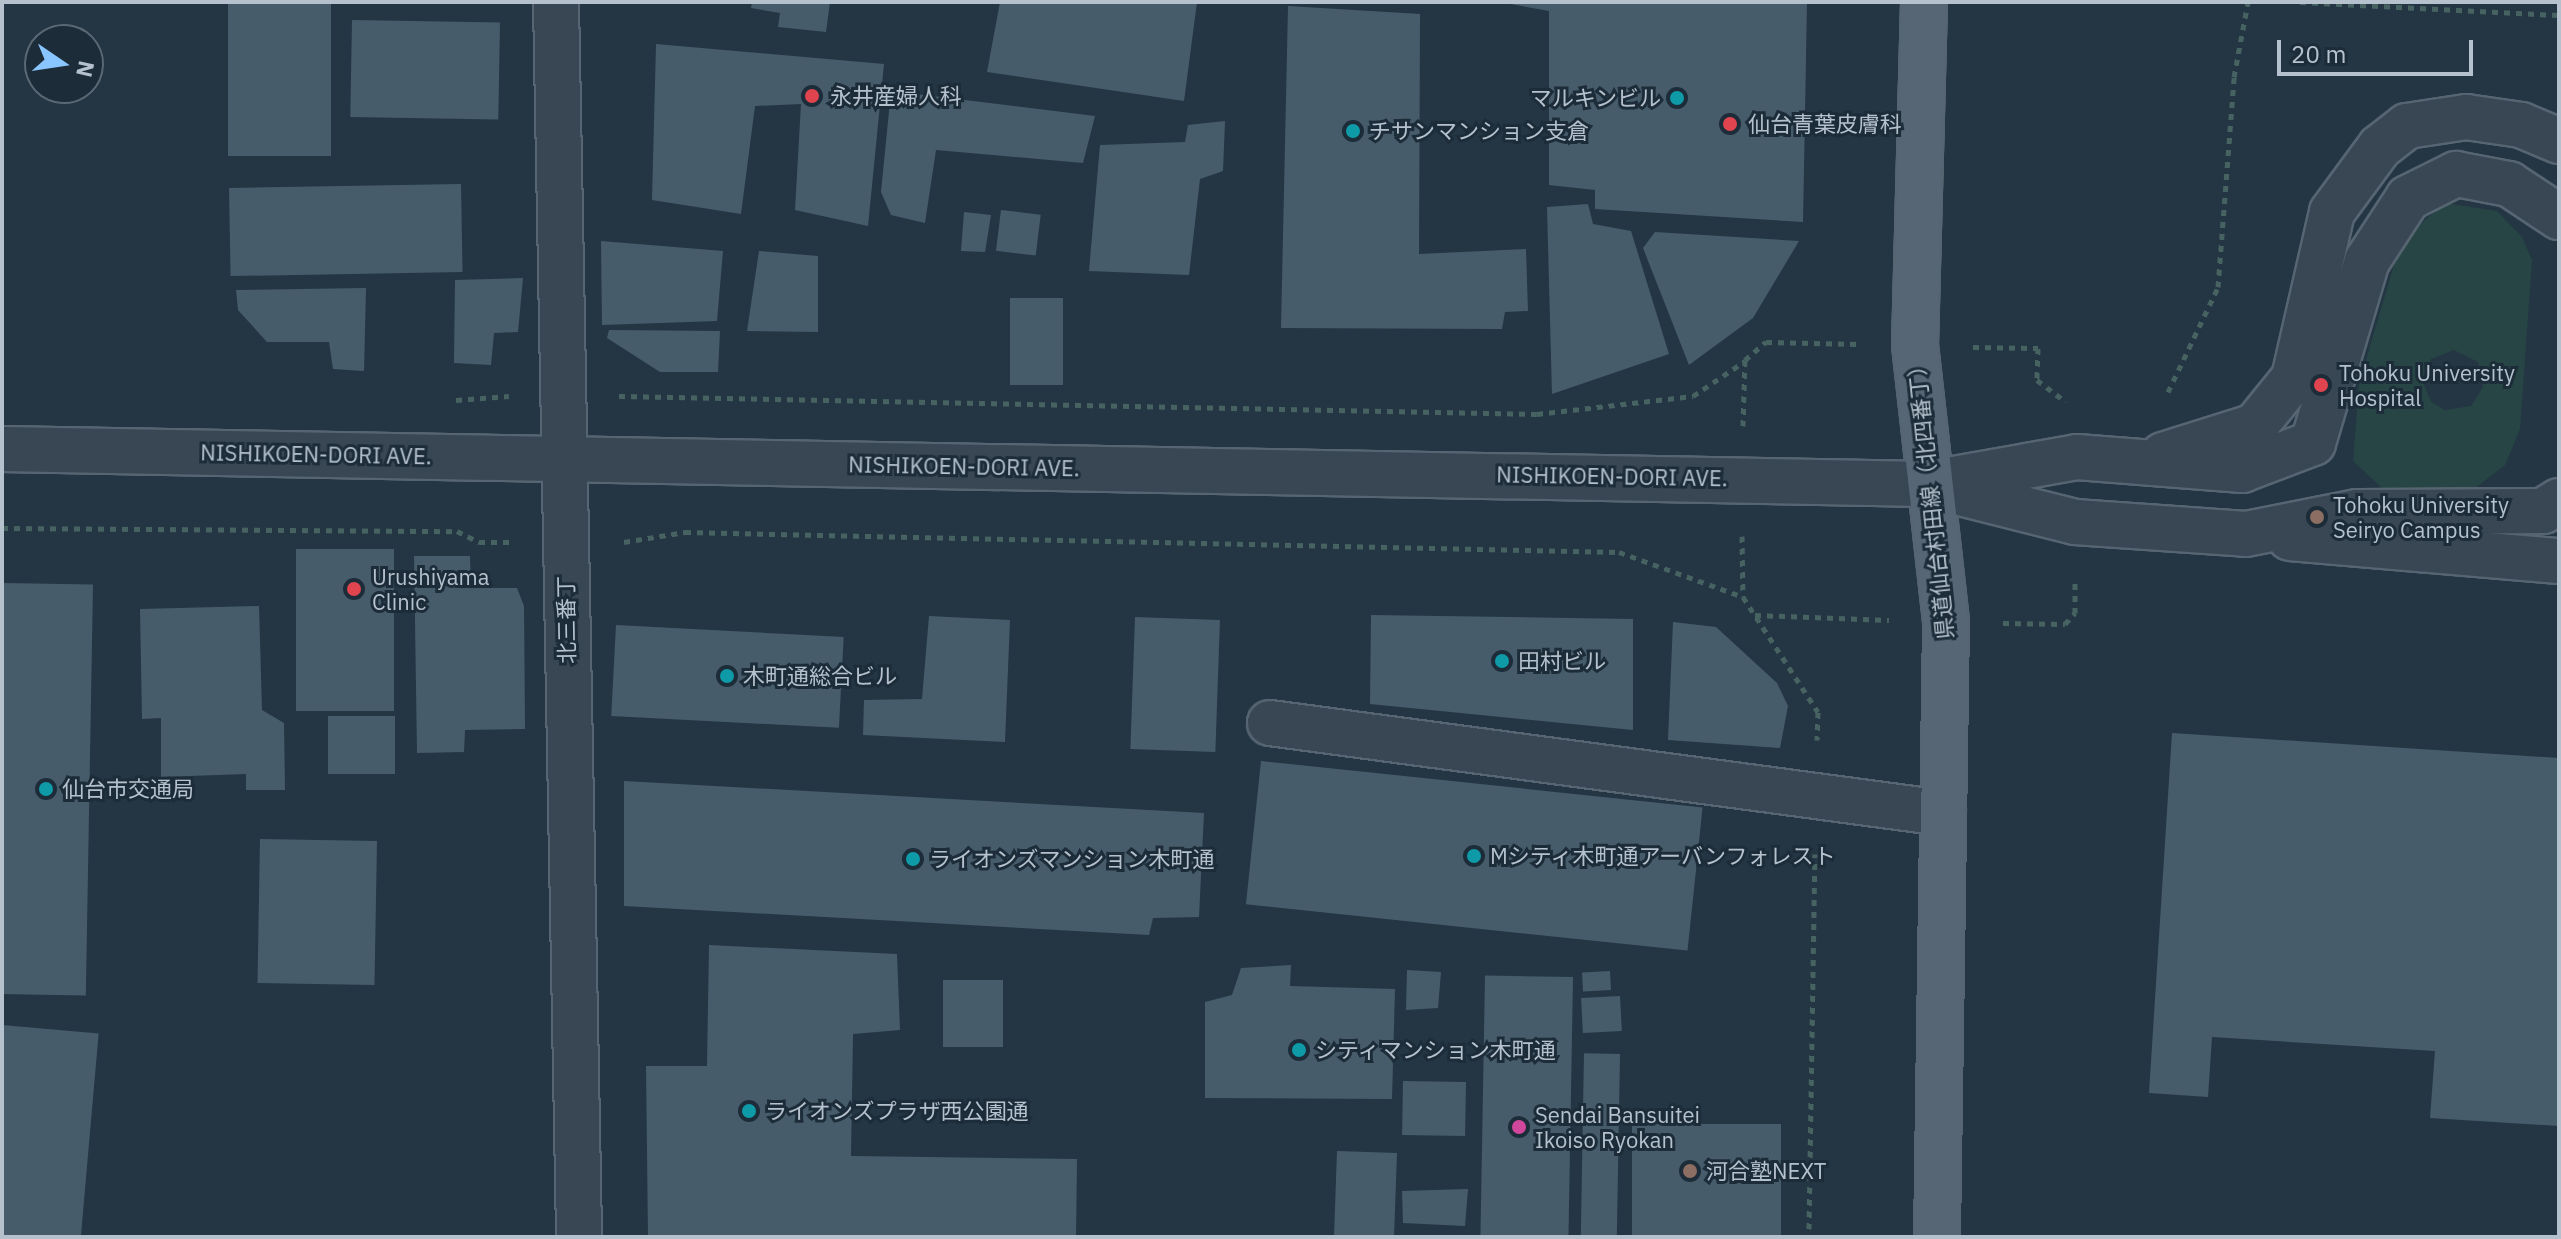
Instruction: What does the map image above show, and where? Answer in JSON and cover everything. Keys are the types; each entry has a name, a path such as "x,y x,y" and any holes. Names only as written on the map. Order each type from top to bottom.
{"main road":[{"name":"県道仙台村田線（北四番丁）","path":"1924,2 1915,345 1926,484 1946,622 1937,1234"}],"street":[{"name":"北三番丁","path":"556,2 579,1237"},
{"path":"2142,462 2255,426 2294,378 2332,212 2380,147 2407,126 2466,117 2521,125 2559,141"},
{"path":"1926,484 2077,457 2242,470 2313,443 2367,261 2408,198 2456,174 2509,184 2559,217"},
{"name":"NISHIKOEN-DORI AVE.","path":"2,449 1926,484"},
{"path":"1926,484 2075,522 2559,561"},
{"path":"2246,534 2357,512 2543,511 2559,501"},
{"path":"1270,723 1816,793 1943,813"}],"path":[{"path":"2164,399 2218,287 2234,77 2248,2"},
{"path":"2300,2 2559,15"},
{"path":"2038,348 2037,380 2079,411"},
{"path":"687,397 1537,414 1693,396 1745,360"},
{"path":"2,528 457,531 479,542"},
{"path":"640,542 685,532 1619,552 1743,597"},
{"path":"1755,615 1818,712 1809,1229"}],"green space":[{"path":"2445,203 2497,211 2522,237 2532,260 2520,429 2505,465 2473,490 2383,489 2353,461 2359,384 2401,241","holes":["2454,350 2478,362 2483,387 2471,406 2445,410 2431,402 2422,379 2431,359"]}],"building":[{"path":"228,2 331,2 331,156 228,156"},
{"path":"752,2 830,2 826,32 778,27 780,13 751,8"},
{"path":"1000,2 1197,2 1184,101 987,72"},
{"name":"マルキンビル","path":"1500,2 1807,2 1803,222 1595,209 1595,190 1549,185 1549,11"},
{"name":"チサンマンション支倉","path":"1288,6 1420,14 1419,254 1526,249 1528,311 1505,312 1502,329 1281,328"},
{"path":"352,20 500,23 498,120 350,117"},
{"path":"656,44 884,64 868,226 795,210 801,104 755,106 741,214 652,200"},
{"path":"891,91 1095,116 1083,163 936,150 925,223 891,215 881,192"},
{"path":"1225,121 1223,171 1200,179 1189,275 1089,271 1100,145 1185,142 1188,125"},
{"path":"461,184 463,272 231,276 229,188"},
{"path":"1588,204 1593,224 1631,231 1669,354 1552,394 1547,207"},
{"path":"1001,210 1041,215 1036,256 996,251"},
{"path":"964,212 991,215 985,252 961,251"},
{"path":"1655,232 1799,241 1753,318 1689,365 1643,248"},
{"path":"601,241 723,251 717,321 602,325"},
{"path":"759,251 818,256 818,332 747,331"},
{"path":"523,278 518,332 494,333 491,365 454,363 455,280"},
{"path":"366,288 364,371 333,369 329,342 267,342 238,310 236,290"},
{"path":"1010,298 1063,298 1063,385 1010,385"},
{"path":"609,330 720,331 718,372 660,372 607,338"},
{"path":"296,549 394,549 394,711 296,711"},
{"path":"414,556 470,556 471,588 517,588 524,606 525,729 465,730 464,752 417,753"},
{"name":"仙台市交通局","path":"2,583 93,585 86,996 2,994"},
{"path":"259,606 262,710 284,723 285,790 246,790 246,774 161,777 161,718 142,719 140,609"},
{"name":"田村ビル","path":"1371,615 1633,619 1633,730 1370,704"},
{"path":"929,616 1010,620 1005,742 863,735 864,700 922,699"},
{"path":"1135,617 1220,620 1215,752 1130,749"},
{"path":"1673,622 1716,627 1777,683 1788,706 1780,748 1668,740"},
{"name":"木町通総合ビル","path":"616,625 844,637 839,728 611,716"},
{"path":"328,716 395,716 395,774 328,774"},
{"path":"2172,733 2559,758 2559,1126 2430,1118 2435,1051 2212,1037 2208,1097 2149,1093"},
{"name":"Mシティ木町通アーバンフォレスト","path":"1261,761 1703,807 1688,951 1246,904"},
{"name":"ライオンズマンション木町通","path":"624,781 1204,813 1199,917 1153,918 1149,935 624,906"},
{"path":"260,839 377,841 374,985 257,983"},
{"name":"ライオンズプラザ西公園通","path":"709,945 897,954 900,1030 853,1034 851,1156 1077,1159 1076,1237 648,1237 646,1066 707,1066"},
{"name":"シティマンション木町通","path":"1291,965 1290,986 1395,989 1392,1099 1205,1098 1205,1002 1232,995 1241,968"},
{"path":"1407,970 1441,972 1438,1008 1406,1010"},
{"path":"1610,971 1611,990 1583,991 1582,972"},
{"path":"1485,975 1573,977 1568,1237 1480,1235"},
{"path":"943,980 1003,980 1003,1047 943,1047"},
{"path":"1620,996 1622,1031 1583,1033 1581,998"},
{"path":"2,1025 99,1033 81,1237 2,1237"},
{"path":"1584,1053 1620,1054 1617,1237 1581,1236"},
{"path":"1403,1081 1466,1082 1465,1136 1402,1135"},
{"path":"1632,1124 1781,1124 1781,1237 1632,1237"},
{"path":"1337,1151 1397,1153 1394,1237 1334,1237"},
{"path":"1468,1189 1465,1226 1403,1223 1402,1191"}],"place":[{"name":"永井産婦人科","path":"812,96"},
{"name":"マルキンビル","path":"1677,98"},
{"name":"仙台青葉皮膚科","path":"1730,124"},
{"name":"チサンマンション支倉","path":"1353,131"},
{"name":"Tohoku University Hospital","path":"2321,385"},
{"name":"Tohoku University Seiryo Campus","path":"2317,517"},
{"name":"Urushiyama Clinic","path":"354,589"},
{"name":"田村ビル","path":"1502,661"},
{"name":"木町通総合ビル","path":"727,676"},
{"name":"仙台市交通局","path":"46,789"},
{"name":"Mシティ木町通アーバンフォレスト","path":"1474,856"},
{"name":"ライオンズマンション木町通","path":"913,859"},
{"name":"シティマンション木町通","path":"1299,1050"},
{"name":"ライオンズプラザ西公園通","path":"749,1111"},
{"name":"Sendai Bansuitei Ikoiso Ryokan","path":"1519,1127"},
{"name":"河合塾NEXT","path":"1690,1171"}]}
